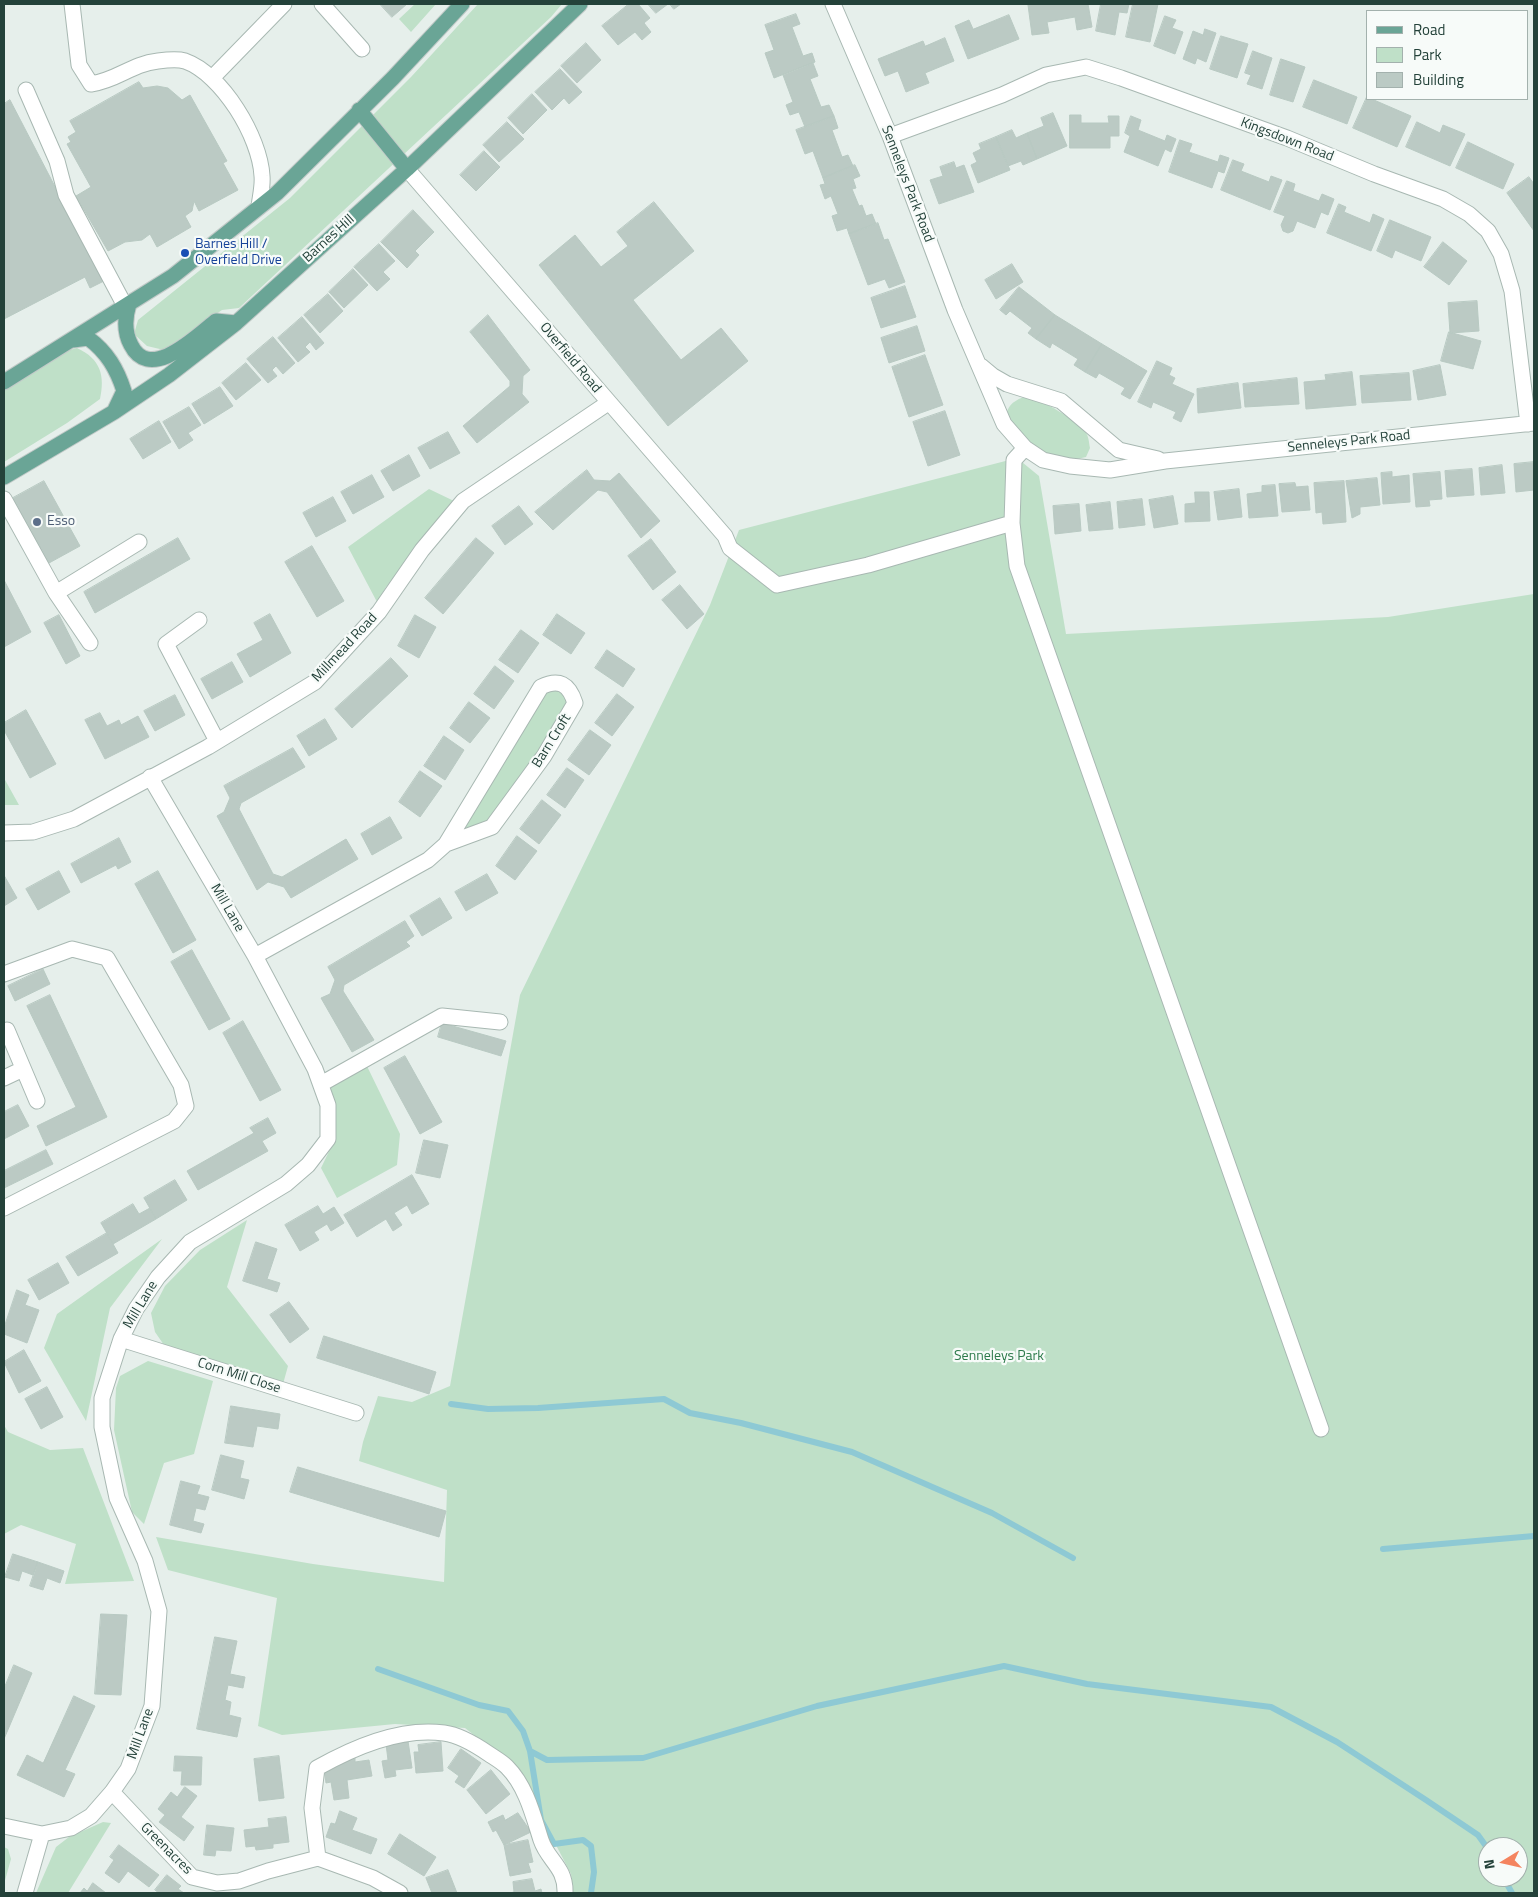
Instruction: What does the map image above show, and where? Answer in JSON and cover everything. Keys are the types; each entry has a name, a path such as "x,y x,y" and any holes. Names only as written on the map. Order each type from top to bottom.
{"main road":[{"path":"4,382 173,276 277,194 462,4"},
{"name":"Barnes Hill","path":"4,478 114,412 169,375 236,323 407,169 580,4"},
{"path":"359,110 407,169"},
{"path":"127,305 126,337 134,352 148,359 169,357 216,321 236,323"},
{"path":"72,340 88,338 104,350 119,374 124,391 114,412"}],"street":[{"path":"72,4 80,65 91,84 109,81 137,65 174,61 184,61 213,77 238,110 255,147 262,176 259,207"},
{"path":"213,77 284,4"},
{"path":"322,4 362,49"},
{"name":"Senneleys Park Road","path":"833,4 890,136 955,310 1004,424 1025,448 1044,460 1070,466 1110,470 1165,461 1531,424"},
{"name":"Kingsdown Road","path":"890,136 994,98 1046,75 1086,68 1121,78 1287,138 1374,174 1443,199 1469,214 1488,231 1501,254 1512,291 1531,424"},
{"path":"26,90 57,161 66,195 127,305"},
{"name":"Overfield Road","path":"407,169 725,536 730,548 777,585 868,565 1012,523"},
{"name":"Senneleys Park Road","path":"980,366 1007,384 1061,401 1119,450 1165,461"},
{"name":"Millmead Road","path":"4,833 33,832 74,819 216,741 315,682 379,612 422,550 463,500 608,403"},
{"path":"1025,448 1014,460 1012,523 1017,566 1321,1429"},
{"path":"4,499 56,593 90,643"},
{"path":"56,593 139,542"},
{"path":"199,620 166,644 216,741"},
{"name":"Barn Croft","path":"255,956 428,860 446,844 541,687 552,681 560,683 571,691 574,703 549,748 492,827 446,844"},
{"name":"Mill Lane","path":"42,1834 71,1828 91,1816 112,1792 128,1769 152,1706 159,1611 145,1561 117,1498 102,1426 102,1398 121,1339 136,1309 158,1277 190,1242 286,1184 308,1165 328,1139 328,1105 315,1069 255,956 150,777"},
{"path":"4,974 72,949 107,958 181,1085 186,1106 174,1121 4,1208"},
{"path":"321,1084 442,1016 500,1022"},
{"path":"7,1030 37,1100"},
{"path":"4,1078 24,1069"},
{"name":"Corn Mill Close","path":"121,1339 356,1413"},
{"path":"400,1893 373,1878 318,1858 312,1808 317,1768 345,1752 407,1733 445,1733 473,1744 507,1767 523,1790 544,1850 555,1860 565,1881 565,1893"},
{"name":"Greenacres","path":"112,1792 192,1877 217,1883 240,1881 268,1871 318,1858"},
{"path":"4,1826 42,1834 25,1893"}],"green space":[{"path":"415,4 436,4 411,32 399,19"},
{"path":"478,4 562,4 551,17 239,308 222,310 164,350 147,346 134,334 138,320 290,198 411,77"},
{"path":"77,348 91,357 99,369 102,383 100,399 67,423 4,462 4,389 70,350"},
{"path":"1027,396 1059,411 1081,428 1087,435 1090,448 1086,457 1069,459 1050,455 1033,448 1019,437 1010,426 1007,414 1012,404"},
{"name":"Senneleys Park","path":"1017,458 1039,476 1066,634 1388,617 1534,594 1534,1893 573,1893 571,1874 516,1768 465,1728 395,1724 282,1735 258,1726 277,1598 168,1570 156,1537 313,1564 444,1582 447,1490 359,1461 363,1442 378,1396 412,1402 450,1386 520,995 710,605 739,530"},
{"path":"429,489 454,501 386,587 377,602 348,547"},
{"path":"546,688 570,693 572,705 490,822 453,837"},
{"path":"4,778 19,805 4,805"},
{"path":"364,1060 400,1134 397,1165 337,1198 321,1168 335,1139 336,1105 329,1087"},
{"path":"247,1220 227,1287 288,1366 283,1384 164,1345 155,1332 151,1313 165,1286 200,1250"},
{"path":"162,1239 110,1308 86,1421 44,1348 57,1314"},
{"path":"148,1361 213,1381 194,1454 164,1463 144,1524 132,1512 114,1430 116,1388 120,1376"},
{"path":"4,1425 8,1432 50,1450 83,1448 134,1581 65,1584 76,1544 21,1525 4,1534"},
{"path":"103,1822 111,1823 68,1893 36,1893 56,1847 69,1837"},
{"path":"4,1847 8,1849 11,1859 4,1884"}],"building":[{"path":"380,4 407,4 392,17"},
{"path":"629,4 638,4 650,18 644,23 651,32 642,40 635,32 618,45 602,26"},
{"path":"648,4 668,4 656,13"},
{"path":"670,4 681,4 674,9"},
{"path":"1088,4 1092,27 1077,30 1075,17 1047,22 1049,33 1032,35 1028,5"},
{"path":"1101,4 1129,4 1127,13 1119,12 1115,35 1096,31"},
{"path":"1133,4 1158,4 1150,42 1126,37"},
{"path":"796,14 800,24 792,27 803,56 812,53 815,62 774,78 765,53 774,50 765,25"},
{"path":"1009,15 1019,39 968,59 955,26 969,20 973,29"},
{"path":"1165,16 1176,20 1172,28 1183,32 1175,54 1154,46"},
{"path":"1205,29 1216,33 1206,62 1197,58 1195,64 1183,59 1193,31 1203,35"},
{"path":"1221,36 1248,44 1237,78 1210,69"},
{"path":"945,38 954,61 925,73 929,83 906,92 898,71 885,76 878,59 923,41 925,46"},
{"path":"586,43 601,60 577,83 561,66"},
{"path":"1253,51 1272,58 1262,89 1247,84 1251,75 1245,73"},
{"path":"1281,59 1305,67 1293,102 1270,95"},
{"path":"813,63 818,76 810,79 821,107 829,105 834,116 805,127 799,112 790,115 786,105 793,102 783,75"},
{"path":"560,69 582,92 569,104 564,98 552,110 535,92"},
{"path":"1314,80 1357,97 1347,124 1303,107"},
{"path":"139,82 143,88 157,86 168,88 182,100 190,95 227,161 223,163 238,190 199,211 194,201 192,211 185,216 191,227 157,247 150,234 142,240 125,242 108,251 76,196 91,187 67,144 71,142 68,137 76,132 70,121"},
{"path":"532,94 547,110 523,134 508,118"},
{"path":"1366,99 1374,100 1411,116 1397,147 1353,128"},
{"path":"10,100 104,281 90,288 85,277 4,319 4,104"},
{"path":"1053,113 1067,146 1037,159 1027,133 1044,126 1041,118"},
{"path":"1070,115 1081,115 1081,123 1109,123 1108,116 1119,116 1119,136 1110,136 1110,148 1070,148"},
{"path":"834,116 838,128 832,130 842,157 848,155 853,166 823,178 813,151 805,154 796,130"},
{"path":"1131,116 1141,120 1138,130 1165,141 1167,135 1176,139 1171,152 1165,149 1158,166 1124,152 1130,136 1125,133"},
{"path":"507,122 524,139 499,162 483,145"},
{"path":"1417,122 1440,133 1443,125 1465,134 1450,166 1406,147"},
{"path":"1012,130 1016,138 1027,133 1037,159 1023,165 1021,161 1008,166 996,137"},
{"path":"996,137 1010,170 978,183 971,165 977,162 973,153 981,149 979,144"},
{"path":"1180,140 1192,144 1189,152 1218,162 1220,155 1229,158 1224,173 1218,171 1212,188 1169,172"},
{"path":"1468,142 1514,164 1503,189 1456,168"},
{"path":"484,151 500,167 476,191 460,175"},
{"path":"1233,160 1244,164 1241,171 1269,182 1271,176 1282,180 1270,210 1221,190"},
{"path":"954,162 956,168 964,165 974,192 939,204 930,180 943,176 940,167"},
{"path":"855,165 860,176 853,179 856,188 852,189 859,206 862,205 866,216 872,214 876,224 849,234 847,228 837,231 832,216 838,214 831,196 825,199 820,185 825,184 823,178"},
{"path":"1529,177 1534,184 1534,231 1507,193"},
{"path":"1287,181 1295,184 1293,191 1319,201 1322,194 1334,199 1328,215 1321,212 1315,228 1297,221 1293,231 1288,233 1283,231 1281,225 1285,216 1274,212"},
{"path":"654,202 694,251 633,300 681,360 721,328 748,361 668,426 539,265 575,235 601,267 628,246 617,232"},
{"path":"1339,204 1346,207 1344,212 1370,223 1373,214 1384,219 1371,251 1327,233"},
{"path":"413,210 434,232 415,251 419,255 407,268 381,242"},
{"path":"1390,220 1431,237 1421,261 1395,250 1392,258 1377,251"},
{"path":"878,223 884,240 888,239 905,282 889,288 885,279 868,285 849,234"},
{"path":"1443,242 1467,261 1449,285 1424,267"},
{"path":"379,244 395,261 383,272 390,279 377,291 354,267"},
{"path":"1012,264 1023,282 996,299 985,280"},
{"path":"353,269 368,285 344,308 329,292"},
{"path":"905,286 916,317 881,328 871,298"},
{"path":"1019,287 1055,315 1036,339 1028,333 1032,328 1010,311 1006,315 1000,310"},
{"path":"328,294 343,311 320,333 304,315"},
{"path":"1477,301 1479,331 1450,333 1448,303"},
{"path":"488,315 530,370 523,376 522,394 529,402 477,443 463,426 510,386 510,381 470,332"},
{"path":"1055,315 1102,344 1085,372 1074,365 1078,359 1052,343 1050,348 1036,339"},
{"path":"302,317 324,343 316,350 310,342 305,347 310,352 298,362 278,338"},
{"path":"917,326 925,351 889,363 881,338"},
{"path":"1449,332 1481,341 1473,369 1441,361"},
{"path":"273,337 295,363 283,374 276,366 272,370 277,376 268,383 247,359"},
{"path":"1102,344 1147,371 1130,399 1121,394 1125,388 1099,373 1096,378 1085,372"},
{"path":"925,355 943,405 909,417 892,367"},
{"path":"1157,361 1172,368 1169,375 1175,378 1172,384 1194,394 1181,422 1173,418 1176,412 1153,402 1151,408 1138,402"},
{"path":"246,363 261,380 236,400 222,383"},
{"path":"1440,365 1446,395 1418,400 1413,371"},
{"path":"1352,372 1356,405 1306,409 1304,382 1326,380 1325,375"},
{"path":"1409,373 1411,400 1362,403 1360,376"},
{"path":"1297,378 1299,404 1245,407 1243,384"},
{"path":"1238,383 1241,408 1198,413 1197,389"},
{"path":"220,387 233,406 204,424 192,404"},
{"path":"189,407 201,425 188,433 193,440 179,449 163,422"},
{"path":"945,411 960,455 928,466 913,422"},
{"path":"159,421 171,442 143,459 130,439"},
{"path":"448,432 460,453 430,469 418,448"},
{"path":"409,455 420,476 393,491 381,471"},
{"path":"1534,462 1534,490 1516,492 1514,464"},
{"path":"1502,465 1505,493 1481,495 1479,468"},
{"path":"1472,469 1474,495 1447,497 1445,471"},
{"path":"587,470 594,480 610,481 619,473 660,521 641,538 607,492 598,490 553,530 535,512"},
{"path":"1392,472 1392,477 1409,475 1410,502 1383,504 1381,473"},
{"path":"1440,472 1442,499 1429,500 1430,506 1416,507 1413,474"},
{"path":"372,475 384,497 353,514 341,492"},
{"path":"1377,478 1380,505 1360,507 1360,514 1352,518 1346,481"},
{"path":"44,481 80,546 49,563 13,498"},
{"path":"1344,481 1346,522 1323,524 1322,512 1316,513 1314,483"},
{"path":"1295,483 1296,487 1308,486 1310,510 1282,512 1279,484"},
{"path":"1275,485 1278,516 1249,518 1247,494 1262,492 1262,486"},
{"path":"1239,489 1242,517 1218,520 1214,492"},
{"path":"1195,492 1209,492 1210,521 1185,522 1185,504 1195,503"},
{"path":"1173,496 1178,524 1154,528 1149,500"},
{"path":"333,497 346,521 316,537 303,513"},
{"path":"1142,499 1145,525 1119,528 1117,502"},
{"path":"1110,502 1113,529 1089,531 1086,505"},
{"path":"1079,504 1081,531 1055,534 1053,506"},
{"path":"519,506 533,524 505,545 492,526"},
{"path":"178,538 190,559 95,613 84,592"},
{"path":"476,538 494,553 443,614 425,598"},
{"path":"651,539 676,572 653,590 628,556"},
{"path":"312,546 344,601 317,617 285,562"},
{"path":"4,580 31,632 4,647"},
{"path":"680,585 704,614 687,629 662,600"},
{"path":"270,614 291,653 250,677 237,654 263,640 254,623"},
{"path":"557,614 585,633 571,654 543,635"},
{"path":"59,615 80,656 66,664 44,623"},
{"path":"415,615 436,627 419,658 398,646"},
{"path":"521,630 539,643 518,673 499,660"},
{"path":"607,650 635,669 623,687 595,668"},
{"path":"391,658 408,676 352,728 335,709"},
{"path":"232,662 243,682 212,699 201,679"},
{"path":"495,666 514,681 494,709 474,694"},
{"path":"617,694 634,707 612,736 595,723"},
{"path":"175,695 185,715 155,731 144,711"},
{"path":"469,702 490,718 470,743 450,728"},
{"path":"26,710 56,764 30,778 4,730 4,723"},
{"path":"100,713 107,726 119,720 121,725 138,716 149,737 105,759 85,720"},
{"path":"325,719 337,739 309,756 297,736"},
{"path":"590,730 611,745 589,775 568,760"},
{"path":"444,736 464,750 445,780 424,766"},
{"path":"293,748 305,767 241,803 239,809 273,874 282,877 346,839 358,859 291,898 284,887 268,882 257,890 217,816 224,812 230,798 224,786"},
{"path":"567,768 584,780 565,808 547,795"},
{"path":"420,771 442,786 420,817 399,802"},
{"path":"542,800 561,815 539,844 520,829"},
{"path":"390,817 402,838 372,855 361,834"},
{"path":"517,836 537,851 515,880 496,866"},
{"path":"119,838 131,862 118,869 116,865 81,883 71,864"},
{"path":"59,871 70,892 38,910 26,889"},
{"path":"158,871 196,940 173,953 135,884"},
{"path":"487,874 498,893 466,911 455,892"},
{"path":"4,878 17,898 4,906"},
{"path":"440,898 452,918 422,936 410,916"},
{"path":"405,921 414,936 406,942 410,946 344,985 343,991 374,1040 352,1052 321,998 330,994 335,980 328,967"},
{"path":"192,950 230,1019 209,1030 171,962"},
{"path":"43,969 50,984 15,1001 8,986"},
{"path":"50,995 107,1117 46,1146 37,1126 76,1107 27,1006"},
{"path":"243,1021 281,1090 260,1101 223,1033"},
{"path":"442,1023 506,1041 501,1056 438,1037"},
{"path":"405,1056 442,1122 420,1134 384,1068"},
{"path":"18,1105 29,1126 4,1139 4,1112"},
{"path":"268,1118 276,1133 262,1141 268,1151 198,1190 187,1171 254,1133 250,1128"},
{"path":"424,1140 448,1145 440,1178 416,1173"},
{"path":"46,1150 53,1164 4,1188 4,1171"},
{"path":"412,1175 429,1204 412,1214 407,1205 394,1213 402,1225 393,1231 386,1219 357,1237 344,1215"},
{"path":"175,1180 187,1200 156,1219 144,1198"},
{"path":"133,1204 139,1214 150,1208 156,1219 113,1244 101,1223"},
{"path":"318,1206 323,1214 334,1207 344,1223 331,1231 327,1224 314,1232 319,1240 300,1251 285,1225"},
{"path":"107,1233 118,1253 78,1276 66,1257"},
{"path":"256,1242 277,1249 267,1279 280,1283 277,1292 243,1281"},
{"path":"58,1263 69,1283 39,1300 28,1280"},
{"path":"17,1290 29,1295 25,1305 39,1310 27,1343 4,1334 4,1328"},
{"path":"289,1302 309,1329 290,1343 270,1315"},
{"path":"324,1336 436,1372 429,1394 317,1358"},
{"path":"24,1350 41,1381 19,1393 4,1362"},
{"path":"47,1387 63,1417 41,1429 25,1399"},
{"path":"231,1406 280,1414 278,1429 257,1426 253,1447 225,1443"},
{"path":"221,1455 244,1461 240,1478 249,1480 244,1499 212,1490"},
{"path":"298,1467 446,1511 439,1537 290,1492"},
{"path":"181,1481 200,1486 197,1494 209,1497 205,1510 196,1508 193,1521 204,1524 201,1533 170,1525"},
{"path":"13,1554 38,1562 33,1575 22,1571 19,1581 5,1577"},
{"path":"38,1562 64,1571 60,1583 47,1578 43,1590 30,1586"},
{"path":"101,1614 127,1615 121,1695 95,1694"},
{"path":"215,1637 237,1641 230,1674 245,1677 243,1688 228,1685 225,1700 231,1702 229,1715 241,1718 237,1737 197,1729"},
{"path":"14,1665 32,1673 4,1739 4,1689"},
{"path":"74,1696 95,1706 65,1770 75,1774 64,1797 17,1775 27,1755 43,1763"},
{"path":"408,1741 412,1768 395,1770 396,1776 385,1778 382,1761 388,1760 386,1744"},
{"path":"441,1742 443,1771 416,1773 414,1752 419,1752 418,1745"},
{"path":"461,1749 481,1763 464,1788 455,1782 459,1776 448,1768"},
{"path":"175,1756 202,1757 201,1785 181,1785 182,1771 174,1771"},
{"path":"279,1756 284,1798 259,1801 254,1759"},
{"path":"355,1758 355,1762 369,1760 372,1776 347,1780 349,1798 334,1800 331,1782 326,1783 324,1768 336,1766 335,1761"},
{"path":"491,1770 510,1794 486,1814 467,1790"},
{"path":"185,1787 197,1796 181,1817 194,1827 184,1841 159,1822 165,1815 158,1809 171,1792 177,1797"},
{"path":"340,1811 357,1818 352,1830 377,1839 371,1854 326,1837 331,1823 335,1824"},
{"path":"518,1813 531,1832 504,1845 496,1830 493,1832 488,1822 503,1815 505,1820"},
{"path":"286,1817 289,1842 273,1844 273,1848 256,1850 255,1846 246,1847 244,1830 269,1827 268,1819"},
{"path":"207,1825 234,1828 231,1851 216,1850 215,1856 204,1855"},
{"path":"400,1834 436,1857 424,1876 388,1854"},
{"path":"528,1840 533,1862 528,1863 531,1872 510,1876 504,1845"},
{"path":"119,1845 159,1875 149,1887 128,1871 119,1883 105,1873 114,1860 110,1857"},
{"path":"448,1870 457,1893 432,1893 426,1878"},
{"path":"167,1875 181,1886 178,1889 184,1893 159,1893 155,1890"},
{"path":"532,1879 535,1891 541,1889 542,1893 510,1893 514,1892 513,1882"},
{"path":"93,1883 106,1893 80,1893 84,1888 87,1891"}],"waterway":[{"path":"451,1404 488,1409 538,1408 664,1399 690,1413 741,1423 852,1452 992,1513 1073,1558"},
{"path":"1383,1549 1534,1536"},
{"path":"378,1669 479,1705 508,1711 523,1731 530,1751 547,1760 643,1758 817,1706 1004,1666 1087,1684 1271,1707 1337,1742 1479,1837"},
{"path":"530,1751 541,1820 554,1844 583,1840 591,1846 594,1872 591,1893"},
{"path":"1509,1887 1512,1893"}],"place":[{"name":"Barnes Hill / Overfield Drive","path":"185,253"},
{"name":"Esso","path":"37,522"}]}
